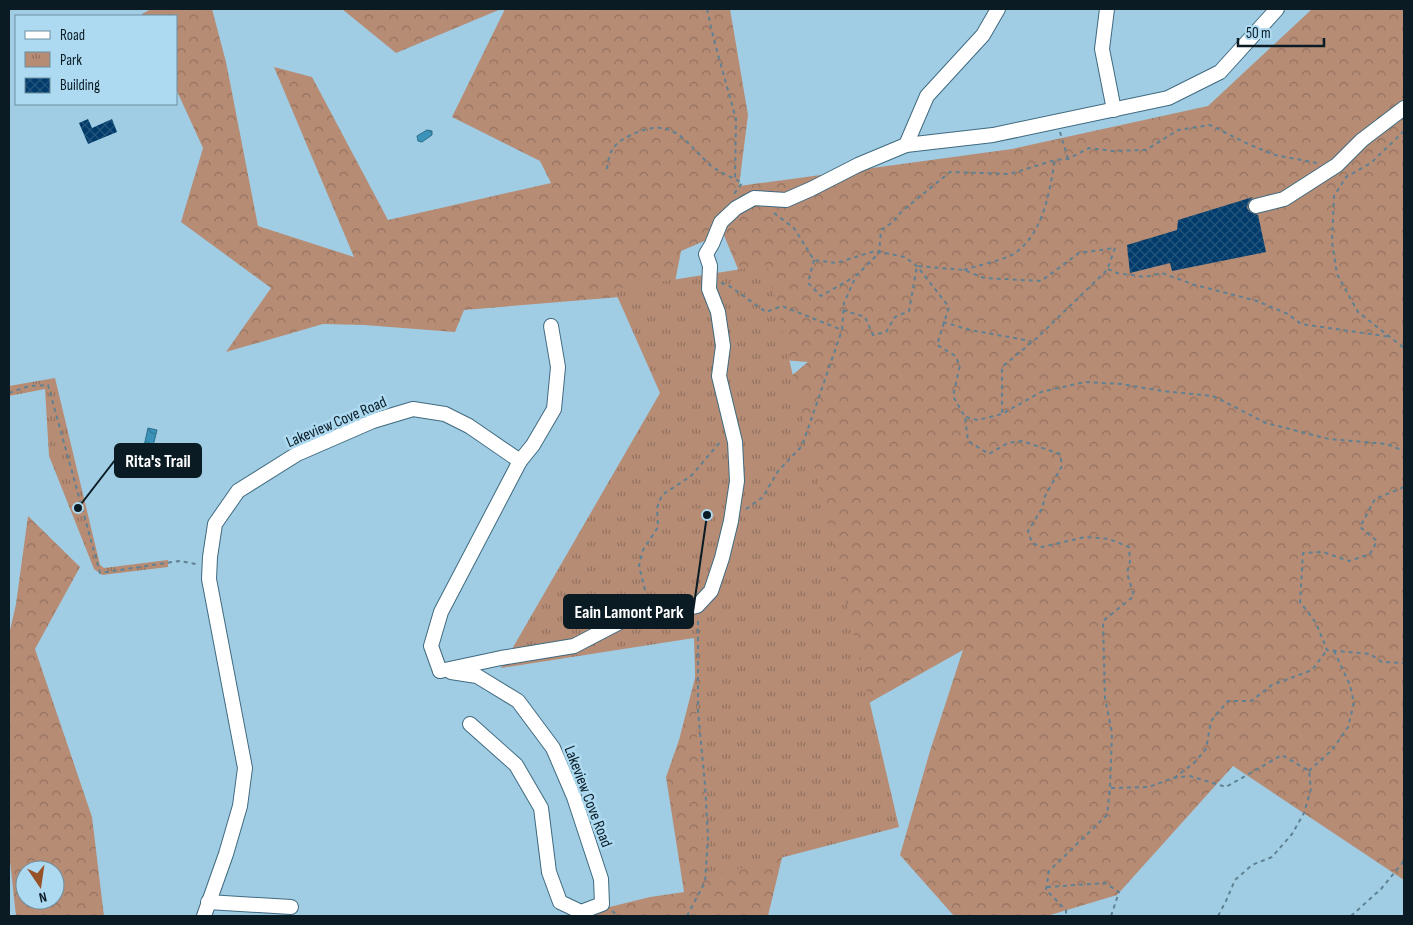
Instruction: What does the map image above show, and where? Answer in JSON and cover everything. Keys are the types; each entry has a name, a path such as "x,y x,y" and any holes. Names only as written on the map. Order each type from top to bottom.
{"street":[{"path":"906,145 927,96 983,34 998,9"},
{"path":"1107,9 1102,49 1114,110"},
{"path":"551,326 558,368 554,409 533,445 520,461 441,612 431,646 440,671 501,658 574,646 643,610 668,612 698,606 711,591 722,558 731,521 737,481 732,429 720,376 724,346 718,312 709,289 710,266 706,254 721,222 736,208 754,198 786,200 858,165 906,145 993,135 1168,98 1220,72 1277,9"},
{"path":"1256,206 1284,199 1337,165 1362,140 1404,108"},
{"name":"Lakeview Cove Road","path":"204,916 226,854 240,806 245,768 209,578 215,524 238,491 297,454 373,421 412,409 445,414 470,426 520,461"},
{"name":"Lakeview Cove Road","path":"440,671 477,676 518,701 553,748 574,797 601,879 602,904 581,912 560,902 549,872 541,808 516,765 470,724"},
{"path":"208,902 291,907"}],"path":[{"path":"707,9 736,119 735,179"},
{"path":"1055,122 1061,133 1068,159"},
{"path":"770,210 794,228 814,260 808,283 821,296 856,276 879,253 881,230 893,222 901,212 950,172 1010,174 1055,160 1068,159 1089,148 1112,151 1146,150 1178,130 1210,125 1275,155 1337,165"},
{"path":"608,169 609,154 619,141 641,130 668,128 690,143 711,165 742,183 730,200 727,216"},
{"path":"1404,131 1371,163 1346,177 1334,196 1332,242 1337,274 1358,312 1404,348"},
{"path":"964,270 1015,254 1036,232 1048,196 1055,160"},
{"path":"917,266 964,270 984,278 1040,281 1078,253 1114,248 1108,269 1002,367 1002,414"},
{"path":"814,260 836,263 875,252 905,257 917,266 949,307 943,322 938,345 954,355 960,365 953,396 965,417 968,441 989,454 1008,443 1022,441 1060,454 1062,466 1044,498 1043,507 1028,531 1032,543 1042,548 1085,537 1109,539 1129,546 1130,561 1127,573 1134,596 1103,621 1105,698 1112,733 1107,815 1050,871 1046,887 1046,890 1066,910 1066,916"},
{"path":"843,310 865,317 874,335 886,332 895,317 909,311 917,266"},
{"path":"1108,269 1117,273 1145,277 1162,273 1195,285 1257,300 1288,314 1301,324 1390,337"},
{"path":"731,521 763,497 778,471 802,446 842,330 844,303 856,276"},
{"path":"709,280 728,285 766,312 782,306 842,330"},
{"path":"943,322 970,330 1032,341"},
{"path":"965,417 978,420 1002,414 1041,392 1085,382 1121,384 1162,391 1213,396 1266,423 1329,439 1387,444 1404,451"},
{"path":"9,393 29,386 48,385 100,573 179,561 210,566"},
{"path":"643,610 646,594 639,566 643,550 658,528 657,508 662,495 691,476 732,429"},
{"path":"1327,650 1316,623 1300,602 1304,553 1323,552 1349,561 1370,554 1377,541 1360,527 1375,499 1404,487"},
{"path":"687,916 705,882 708,837 698,711 698,606"},
{"path":"1173,778 1194,763 1206,749 1211,721 1228,701 1251,701 1272,685 1312,670 1327,650"},
{"path":"1327,650 1370,654 1382,662 1404,663"},
{"path":"1309,772 1332,750 1348,727 1354,703 1350,684 1334,651"},
{"path":"1110,788 1149,787 1173,778 1190,776 1226,788 1282,755 1309,772"},
{"path":"1218,916 1235,880 1252,865 1272,857 1292,834 1304,813 1311,789 1309,772"},
{"path":"1351,916 1381,889 1404,860"},
{"path":"1046,887 1105,883 1119,892 1111,916"}],"green space":[{"path":"151,9 212,9 226,62 258,226 354,257 274,67 312,77 388,220 551,183 540,161 452,117 505,9 730,9 748,115 739,186 1012,149 1208,106 1312,9 1404,9 1404,880 1233,766 1117,895 1047,916 954,916 900,855 930,751 963,650 844,717 796,799 768,916 573,916 650,897 684,892 666,777 679,740 703,647 754,407 808,362 741,357 751,300 723,233 681,251 660,360 620,297 464,310 455,332 323,324 226,352 271,288 181,222 203,148 178,93 178,15 142,14"},
{"path":"342,9 501,9 396,53"},
{"path":"767,265 899,827 700,879 706,796 697,739 694,638 501,668 660,393 614,289"},
{"path":"55,378 100,565 104,568 168,560 168,567 102,575 94,569 49,456 45,389 9,396 9,386"},
{"path":"28,516 80,567 35,649 92,817 104,916 16,916 15,910 65,910 65,860 15,860 15,907 9,852 9,635 16,604"}],"water":[{"path":"427,130 432,131 432,135 422,142 418,141 417,136"},
{"path":"148,428 157,430 153,446 144,446"}],"building":[{"path":"88,119 92,128 112,119 117,132 88,144 79,123"},
{"path":"1253,197 1248,203 1247,208 1250,212 1258,215 1266,252 1172,271 1170,263 1130,273 1127,245 1177,230 1178,220"}],"place":[{"name":"Rita's Trail","path":"78,508"},
{"name":"Eain Lamont Park","path":"707,515"}]}
